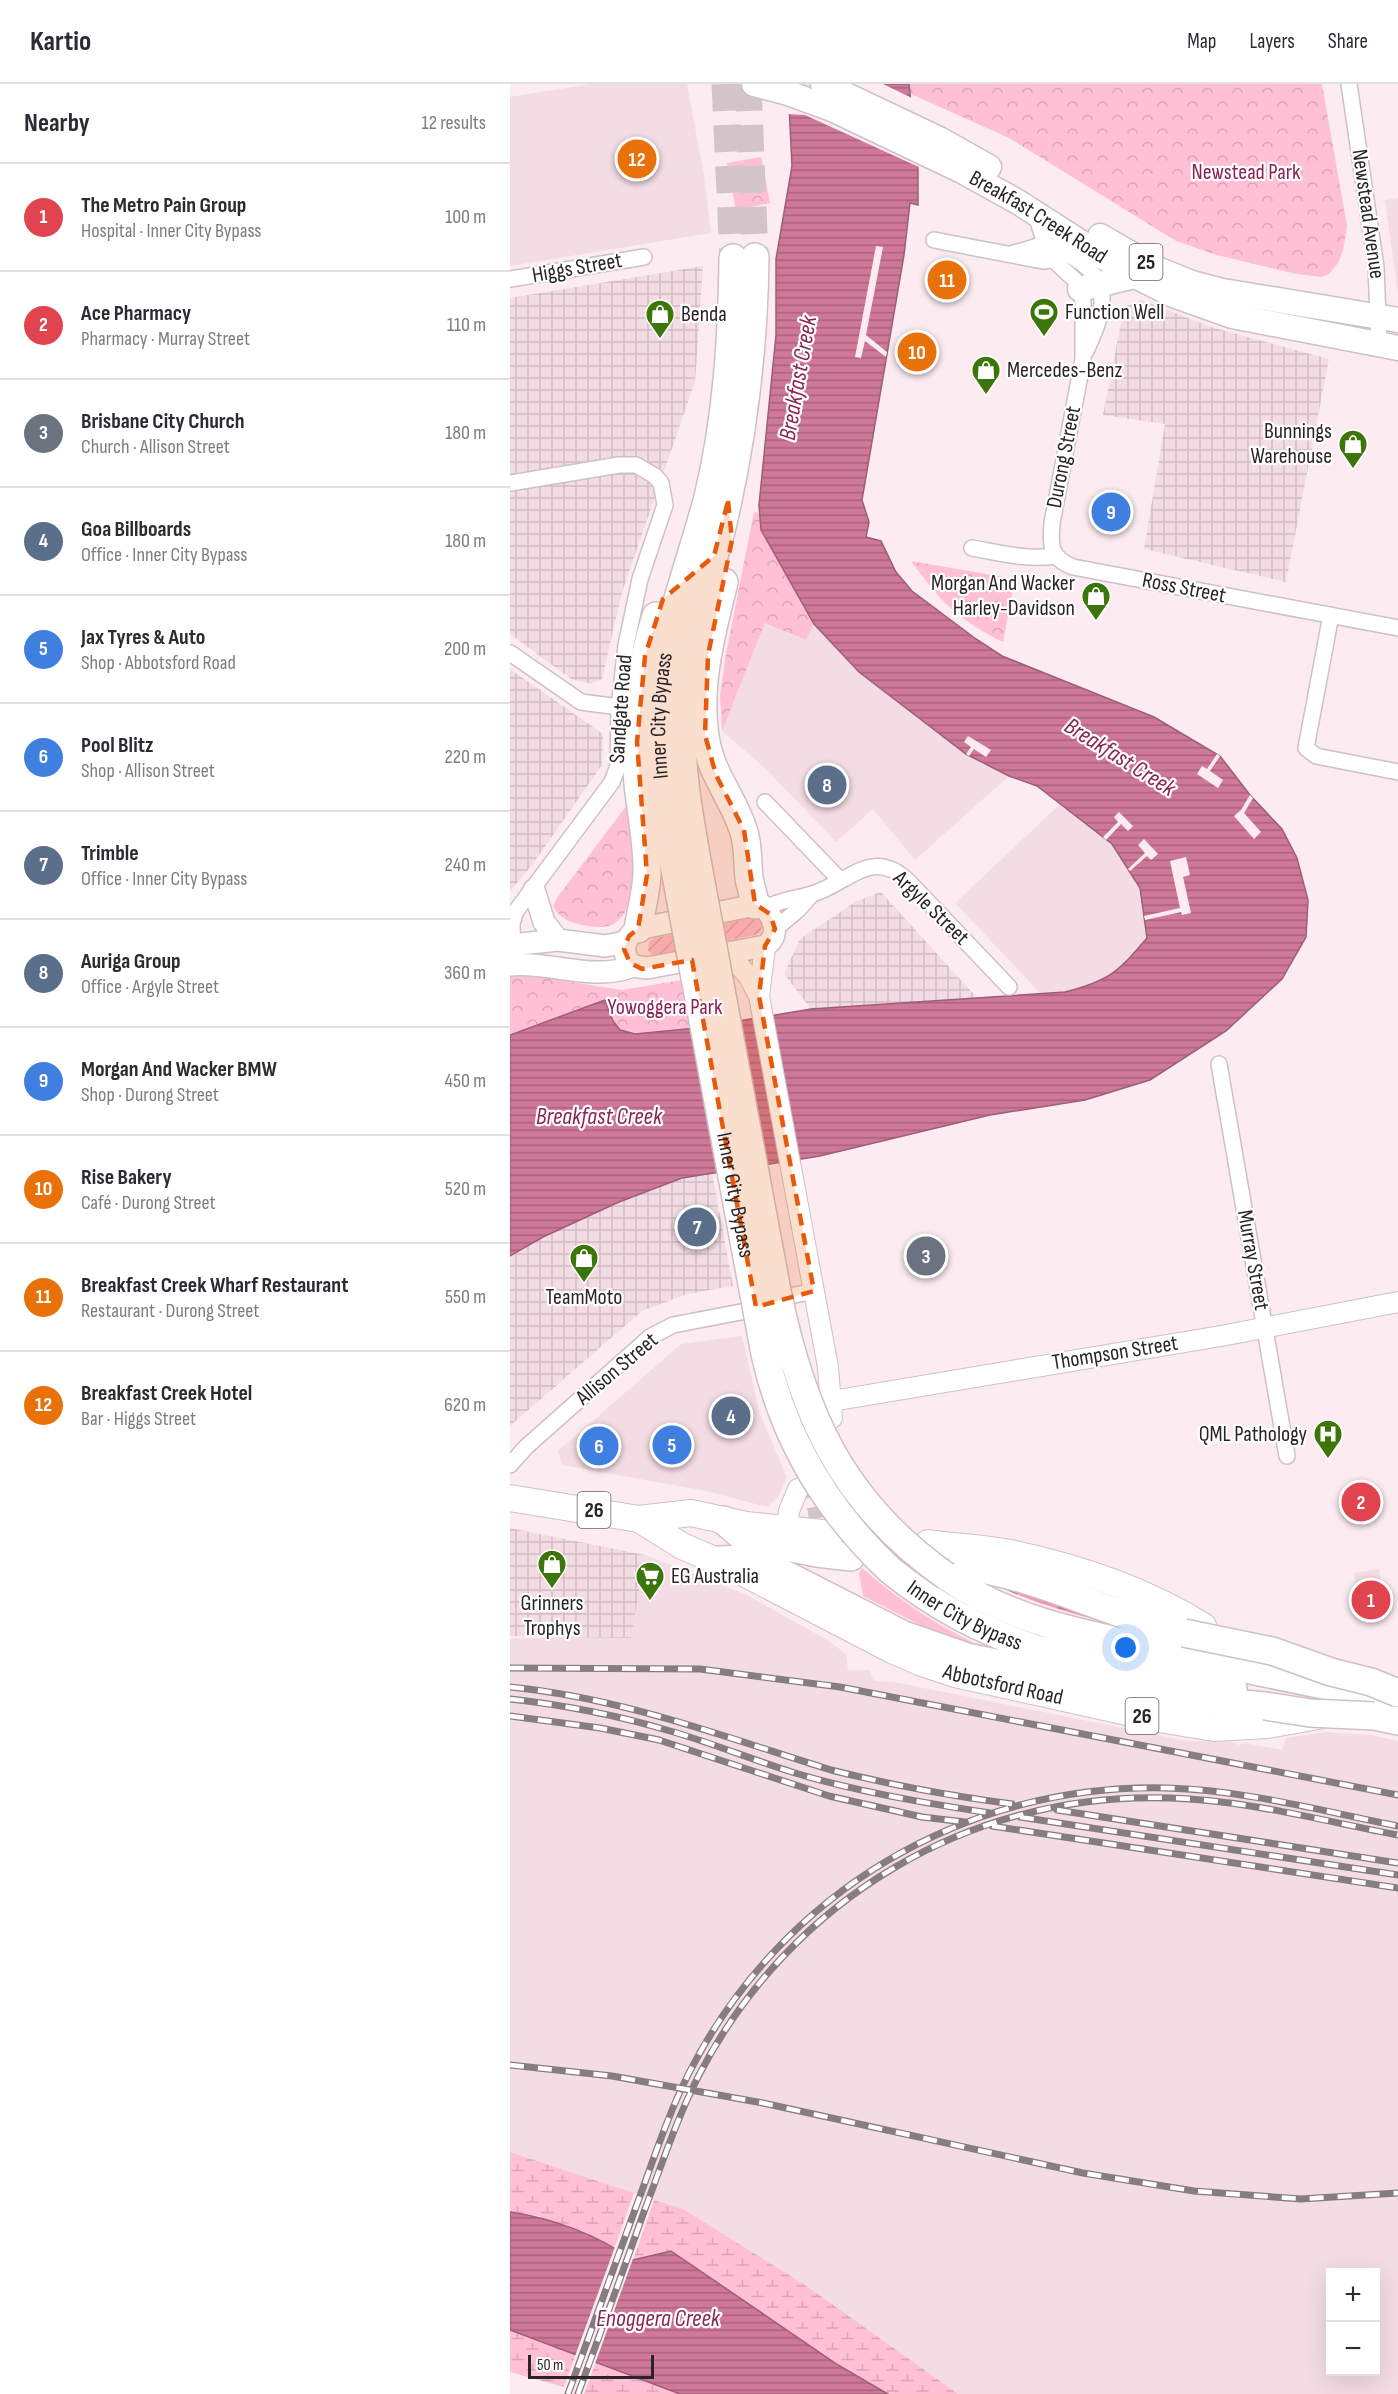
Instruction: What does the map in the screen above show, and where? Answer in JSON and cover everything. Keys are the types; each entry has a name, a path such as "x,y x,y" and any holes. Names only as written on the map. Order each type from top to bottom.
{"highway":[{"name":"Inner City Bypass","path":"1392,1712 1210,1662 1052,1626 1000,1607 954,1571 922,1560 896,1536 843,1473 820,1431 801,1382 787,1336 692,895 662,800 658,737 665,652 682,583 708,495 721,429 744,258 750,370 728,501 692,633 683,697 682,760 692,895 765,1354 777,1400 793,1442 813,1479 842,1519 890,1570 926,1598 962,1620 1036,1649 1299,1701 1392,1712"},
{"path":"728,501 732,540 708,655 703,719 711,761 744,830 749,877 760,906"},
{"path":"632,935 647,875 637,766 641,677 658,610 663,599 682,583"},
{"name":"Abbotsford Road","path":"510,1497 639,1518 691,1513 723,1520"},
{"name":"Abbotsford Road","path":"639,1518 682,1545 717,1560 922,1663 1003,1687 1187,1725 1214,1728 1238,1728 1392,1712"},
{"path":"723,1520 745,1539 834,1540"},
{"path":"787,1539 797,1565 809,1575 818,1591"},
{"path":"928,1543 1009,1553 1063,1566 1119,1584 1173,1609 1193,1630"},
{"path":"717,1560 755,1559 904,1635 967,1657 1146,1695 1265,1706 1310,1713 1392,1712"},
{"path":"954,1571 1019,1577 1080,1597 1151,1625 1193,1630 1371,1682 1398,1693"}],"main road":[{"name":"Breakfast Creek Road","path":"823,84 939,150 999,192 1134,276 1173,295 1232,316 1388,346"},
{"name":"Breakfast Creek Road","path":"765,87 832,109 939,150 1020,185 1116,246 1172,276 1222,291 1389,318"},
{"path":"1089,286 1134,276"},
{"path":"534,890 544,922 558,940"},
{"path":"760,906 770,914 770,937 728,953 647,968 633,966 610,973 538,964 512,955 558,940 605,946 632,935 760,906"},
{"path":"632,935 626,957 633,966"}],"street":[{"name":"Newstead Avenue","path":"1349,84 1375,256 1389,318 1388,346"},
{"path":"1011,254 1045,244 1087,268 1089,286 1075,280 1051,260 1045,244 1036,214"},
{"path":"934,240 1043,261 1051,260"},
{"name":"Higgs Street","path":"510,279 644,257"},
{"name":"Durong Street","path":"1055,556 1051,541 1052,524 1083,359 1097,326 1102,296 1089,286"},
{"name":"Sandgate Road","path":"510,483 629,465 642,467 661,483 665,505 648,554 632,612 622,673 619,755 616,774 514,917 512,955"},
{"name":"Ross Street","path":"972,548 1018,557 1055,556 1073,567 1398,628"},
{"path":"1331,615 1306,748 1316,756 1398,772"},
{"path":"510,653 581,702 619,706"},
{"path":"765,802 840,879"},
{"name":"Argyle Street","path":"770,937 811,895 840,879 873,866 892,868 910,883 1009,987"},
{"name":"Argyle Street","path":"760,906 811,895"},
{"path":"759,996 770,937"},
{"path":"728,953 748,977 759,996 814,1291"},
{"name":"Murray Street","path":"1219,1064 1287,1456"},
{"name":"Thompson Street","path":"814,1291 832,1409 1398,1302"},
{"name":"Allison Street","path":"510,1465 516,1456 543,1432 650,1337 662,1330 690,1321 746,1311 783,1296 814,1291"},
{"path":"787,1539 789,1511 798,1489"}],"highlighted area":[{"path":"728,501 732,540 708,655 705,735 716,775 744,830 755,904 770,914 775,929 765,946 759,996 814,1291 756,1307 692,960 642,969 630,963 624,949 629,936 638,929 647,875 637,742 645,656 663,599 714,556"}],"shaded area":[{"path":"591,84 687,84 704,175 711,233 510,266 510,97"},
{"path":"1398,198 1398,294 1385,200"},
{"path":"703,266 695,382 622,592 602,679 591,684 571,679 510,634 510,298"},
{"path":"1142,300 1211,327 1329,359 1286,582 1144,549 1165,424 1103,415 1124,307"},
{"path":"765,623 806,639 814,624 859,672 966,754 1009,776 915,860 873,809 836,842 767,770 722,731"},
{"path":"510,669 603,734 602,765 532,865 510,891"},
{"path":"1059,805 1080,818 1112,844 1130,871 1140,888 1147,938 1122,967 1095,984 1065,992 1041,994 955,903"},
{"path":"881,892 978,999 811,1009 784,974 800,939 857,901"},
{"path":"712,1172 733,1286 687,1294 642,1311 510,1426 510,1256 543,1237 619,1202 682,1178"},
{"path":"742,1336 760,1414 787,1477 778,1497 767,1507 706,1491 562,1465 558,1451 681,1344"},
{"path":"510,1528 645,1555 631,1638 510,1636"},
{"path":"645,1555 745,1594 826,1639 846,1654 848,1670 869,1670 874,1681 894,1682 1188,1741 1232,1742 1239,1745 1245,1743 1282,1750 1286,1738 1325,1732 1371,1735 1398,1741 1398,2394 958,2394 808,2287 683,2210 510,2152 510,1639 580,1636 631,1638"},
{"path":"1379,1569 1385,1610 1361,1614 1354,1573"}],"green space":[{"name":"Newstead Park","path":"909,84 1322,84 1347,226 1343,251 1338,263 1329,274 1321,277 1296,274 1217,255 1176,241 1009,138 911,94"},
{"path":"761,157 770,203 736,210 727,163"},
{"path":"754,512 760,513 761,530 814,624 806,640 765,623 722,731 720,696 725,659"},
{"path":"911,561 1015,579 1003,642 974,626 951,608"},
{"path":"630,801 634,869 629,904 622,917 608,926 588,926 568,920 553,906 557,898"},
{"path":"751,918 758,919 762,924 761,932 755,935 658,955 651,954 648,950 649,941 655,938"},
{"name":"Yowoggera Park","path":"527,975 622,990 688,979 697,1028 635,1034 620,1030 613,1021 605,1000 510,1034 510,977"},
{"path":"862,1568 924,1615 957,1635 993,1652 960,1645 863,1596 859,1573"},
{"path":"995,1577 1117,1625 1022,1597 992,1584"},
{"path":"510,2152 634,2193 615,2247 539,2216 510,2212"},
{"path":"654,2200 683,2209 808,2287 958,2394 888,2394 838,2365 633,2260"},
{"path":"510,2330 576,2354 564,2387 510,2372"},
{"path":"596,2361 671,2390 680,2394 584,2394"}],"water":[{"name":"Breakfast Creek","path":"788,84 909,84 918,170 918,205 910,203 904,255 862,500 869,522 866,537 881,541 896,572 912,591 1002,656 1154,717 1220,756 1250,795 1282,829 1297,858 1308,900 1306,937 1282,979 1226,1031 1150,1080 1085,1100 990,1115 820,1156 682,1178 619,1202 543,1237 510,1256 510,1035 605,1000 613,1021 620,1030 635,1034 697,1028 811,1009 1065,992 1092,984 1112,974 1147,938 1140,888 1112,844 1037,786 1009,776 966,754 859,672 814,624 761,530 759,505 776,335 776,259 792,166"},
{"name":"Enoggera Creek","path":"510,2212 558,2223 590,2235 633,2260 671,2251 838,2365 888,2394 680,2394 510,2330"}],"pier":[{"path":"785,84 883,84 914,99 921,168 805,115 786,114"},
{"path":"876,246 883,247 866,335 887,352 886,357 865,341 861,358 855,357"},
{"path":"968,736 991,750 986,757 974,749 969,756 966,754 971,747 964,742"},
{"path":"1217,754 1220,756 1210,771 1223,780 1218,788 1197,774 1202,766 1207,769"},
{"path":"1250,795 1253,798 1244,813 1261,832 1254,839 1234,816 1241,810"},
{"path":"1119,812 1133,826 1128,831 1121,824 1106,840 1103,837 1118,822 1114,817"},
{"path":"1144,839 1158,854 1151,860 1147,856 1130,871 1128,869 1145,853 1138,845"},
{"path":"1186,857 1190,875 1183,877 1191,913 1182,915 1181,912 1145,920 1144,916 1180,908 1170,861"},
{"path":"616,2244 634,2256 595,2364 575,2356"}],"tunnel":[{"path":"725,84 733,258"},
{"path":"748,84 755,257"},
{"path":"812,1477 819,1518"}],"railway":[{"path":"510,1668 700,1669 840,1687 1398,1795"},
{"path":"510,1687 552,1692 633,1709 831,1770 921,1790 1012,1804"},
{"path":"510,1699 590,1711 650,1725 795,1773 843,1786 990,1813"},
{"path":"510,1716 600,1728 659,1740 829,1796 922,1817 965,1822"},
{"path":"568,2394 661,2138 690,2071 729,2007 775,1951 828,1901 888,1861 952,1828 1021,1805 1093,1791 1167,1788 1225,1793 1283,1802 1398,1826"},
{"path":"578,2394 670,2141 699,2075 737,2012 783,1956 836,1908 894,1868 958,1836 1025,1814 1096,1801 1170,1798 1228,1803 1398,1835"},
{"path":"1057,1810 1398,1863"},
{"path":"1020,1817 1398,1875"},
{"path":"992,1826 1398,1888"},
{"path":"510,2065 612,2076 763,2103 1083,2173 1194,2191 1301,2199 1398,2193"}],"place":[{"name":"Breakfast Creek Hotel","path":"637,159"},
{"name":"Breakfast Creek Wharf Restaurant","path":"947,280"},
{"name":"Function Well","path":"1044,338"},
{"name":"Benda","path":"660,340"},
{"name":"Rise Bakery","path":"917,352"},
{"name":"Mercedes-Benz","path":"986,396"},
{"name":"Bunnings Warehouse","path":"1353,470"},
{"name":"Morgan And Wacker BMW","path":"1111,512"},
{"name":"Morgan And Wacker Harley-Davidson","path":"1096,622"},
{"name":"Auriga Group","path":"827,785"},
{"name":"Trimble","path":"697,1227"},
{"name":"Brisbane City Church","path":"926,1256"},
{"name":"TeamMoto","path":"584,1284"},
{"name":"Goa Billboards","path":"731,1416"},
{"name":"Jax Tyres & Auto","path":"672,1445"},
{"name":"Pool Blitz","path":"599,1446"},
{"name":"QML Pathology","path":"1328,1460"},
{"name":"Ace Pharmacy","path":"1361,1502"},
{"name":"Grinners Trophys","path":"552,1590"},
{"name":"The Metro Pain Group","path":"1371,1600"},
{"name":"EG Australia","path":"650,1602"}]}
